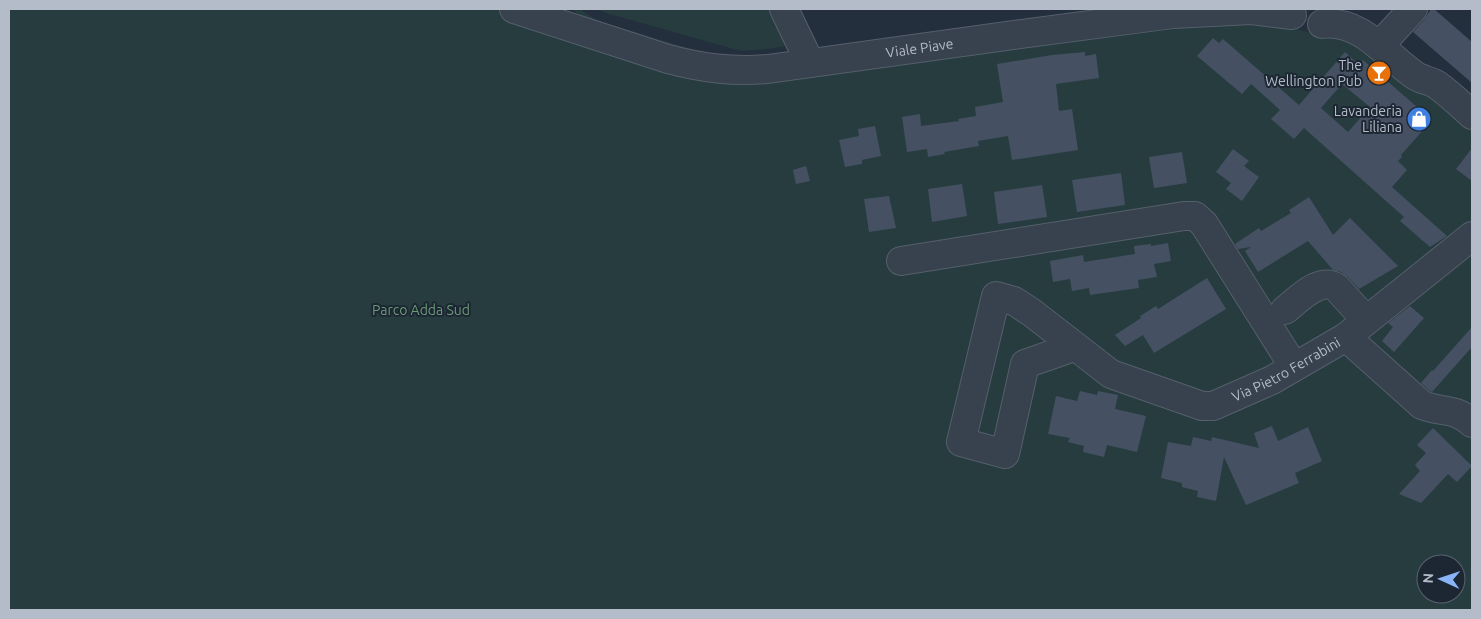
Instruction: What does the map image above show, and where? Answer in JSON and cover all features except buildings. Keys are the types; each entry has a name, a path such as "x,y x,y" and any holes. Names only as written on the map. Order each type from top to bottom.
{"street":[{"name":"Viale Piave","path":"514,9 690,65 713,69 751,71 1138,18 1253,9 1290,12 1300,22 1310,25 1331,17 1331,23 1346,26 1362,34 1384,41"},
{"name":"Viale Piave","path":"557,9 577,28 592,35"},
{"path":"784,9 810,63"},
{"path":"1358,9 1418,78 1437,84 1472,115"},
{"path":"1384,41 1413,9"},
{"path":"901,261 1184,216 1196,216 1204,224 1294,367"},
{"name":"Via Pietro Ferrabini","path":"1073,345 1065,350 1025,364 1005,454 961,442 996,296 1014,301 1031,312 1111,374 1202,406 1213,406 1272,380 1356,328 1472,236"},
{"path":"1285,310 1317,286 1324,283 1336,287 1356,328 1422,405 1455,412 1462,415 1472,424"}],"green space":[{"name":"Parco Adda Sud","path":"9,9 495,9 671,66 1250,17 1288,25 1302,31 1371,41 1472,130 1472,610 9,610"},
{"path":"573,9 581,9 593,18 615,27 722,57 696,58 581,17"},
{"path":"598,9 775,9 794,45 741,51 606,13"}],"place":[{"name":"The Wellington Pub","path":"1379,73"},
{"name":"Lavanderia Liliana","path":"1419,119"}]}
